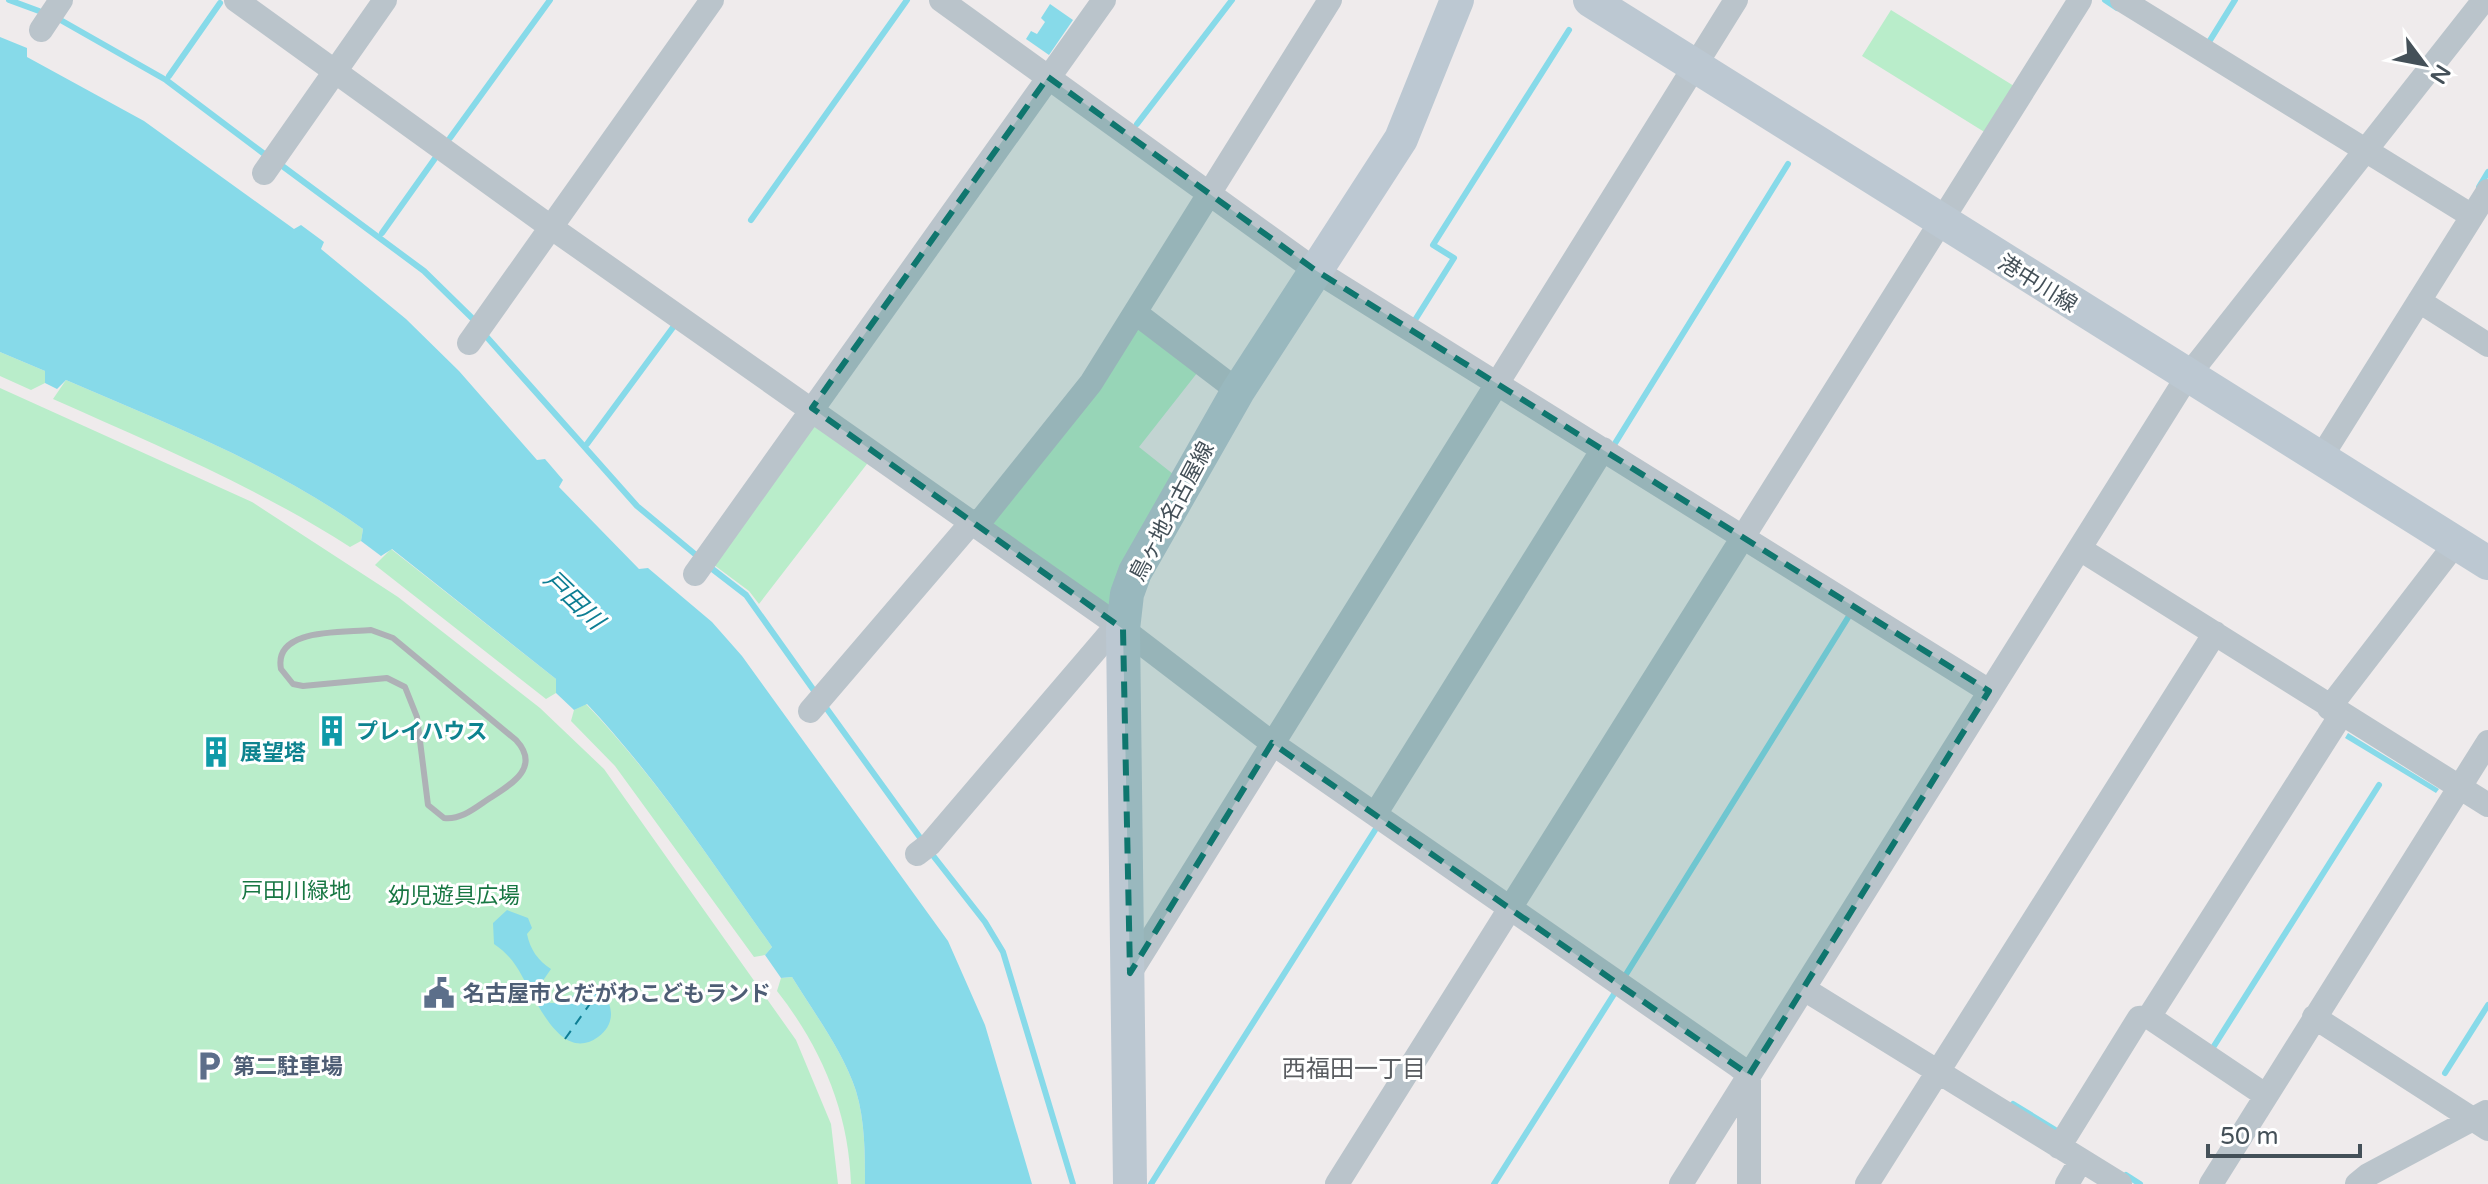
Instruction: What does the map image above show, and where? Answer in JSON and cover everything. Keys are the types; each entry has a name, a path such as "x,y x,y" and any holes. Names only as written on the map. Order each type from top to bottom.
{"main road":[{"name":"鳥ヶ地名古屋線","path":"1130,1184 1130,973 1120,627 1127,594 1135,572 1238,391 1401,139 1457,0"},
{"name":"港中川線","path":"1590,0 2488,563"}],"street":[{"path":"41,30 61,0"},
{"path":"236,0 552,228 1120,627 1272,743 1749,1075"},
{"path":"264,173 385,0"},
{"path":"469,343 712,0"},
{"path":"941,0 1315,270 1989,691"},
{"path":"695,574 1104,0"},
{"path":"810,711 971,523 982,519 1091,383 1137,314 1330,0"},
{"path":"1130,973 1736,0"},
{"path":"1337,1184 2080,0"},
{"path":"2122,0 2472,216"},
{"path":"1681,1184 2187,377 2484,0"},
{"path":"2320,459 2488,191"},
{"path":"2419,301 2488,345"},
{"path":"1137,314 1238,391"},
{"path":"1376,813 1603,449"},
{"path":"2149,1017 2335,711 2456,543"},
{"path":"2080,549 2488,805"},
{"path":"917,854 930,844 1120,627"},
{"path":"1867,1184 2215,633"},
{"path":"2211,1184 2488,742"},
{"path":"1804,989 2120,1184"},
{"path":"2059,1147 2139,1018 2149,1017 2265,1095"},
{"path":"2314,1017 2483,1119"},
{"path":"1749,1075 1749,1184"},
{"path":"2357,1184 2483,1119"},
{"path":"2067,1184 2081,1160"}],"highlighted area":[{"path":"1048,77 1315,270 1989,691 1749,1075 1272,743 1130,973 1123,629 812,408"}],"green space":[{"path":"1891,10 2014,86 1986,133 1862,56"},
{"path":"1135,325 1201,368 1139,447 1178,478 1117,614 988,522"},
{"path":"0,352 45,371 45,383 31,390 0,376"},
{"path":"66,380 181,429 293,484 363,529 361,541 350,547 242,486 53,399"},
{"name":"戸田川緑地","path":"0,388 252,502 398,597 540,708 604,769 796,1040 831,1124 838,1184 0,1184"},
{"path":"816,424 870,460 759,604 749,591 710,562"},
{"path":"391,549 556,679 556,693 546,699 375,565"},
{"path":"586,704 637,762 706,853 772,947 765,955 754,957 615,766 571,721 574,710"},
{"path":"792,977 836,1047 856,1091 863,1125 865,1184 851,1184 845,1131 830,1082 807,1035 777,991 781,978"}],"water":[{"path":"1050,4 1073,20 1049,55 1026,39 1031,31 1037,34 1045,22 1041,18"},
{"name":"戸田川","path":"0,37 27,48 27,57 144,121 294,229 301,225 324,242 321,249 406,319 459,371 537,460 545,459 563,480 559,487 639,569 648,568 712,622 742,656 948,941 985,1025 1032,1184 865,1184 864,1137 859,1102 836,1047 792,977 781,978 765,955 772,947 684,822 587,704 574,710 556,693 556,679 392,549 381,556 361,541 363,529 293,484 219,447 66,380 57,389 45,383 45,371 0,352"},
{"path":"2348,733 2439,789 2436,793 2345,738"},
{"path":"507,910 528,918 532,928 527,934 530,945 538,958 551,969 542,982 541,990 550,1003 567,1003 577,991 577,984 596,988 604,994 611,1011 610,1020 598,1037 584,1043 571,1041 548,1021 514,963 494,944 493,923"}],"waterway":[{"path":"9,0 39,11"},
{"path":"450,138 550,0"},
{"path":"751,220 907,0"},
{"path":"1137,124 1232,0"},
{"path":"2105,0 2117,8"},
{"path":"2209,42 2235,0"},
{"path":"169,76 220,3"},
{"path":"57,18 166,80 263,153"},
{"path":"1415,320 1454,258 1433,245 1569,30"},
{"path":"382,233 436,157"},
{"path":"1614,445 1788,164"},
{"path":"281,165 424,271 472,318"},
{"path":"2479,187 2488,172"},
{"path":"587,444 674,326"},
{"path":"485,335 637,506 696,555"},
{"path":"711,568 746,595 815,692"},
{"path":"1625,976 1849,616"},
{"path":"827,709 921,839"},
{"path":"2214,1046 2379,785"},
{"path":"1151,1184 1377,827"},
{"path":"931,853 985,922 1003,952 1073,1184"},
{"path":"1494,1184 1616,991"},
{"path":"2445,1073 2488,1005"},
{"path":"2013,1104 2057,1131"},
{"path":"2126,1175 2140,1184"}],"ferry route":[{"path":"565,1039 599,991"}],"railway":[{"path":"371,630 393,638 516,740 526,758 525,767 514,781 468,812 444,818 428,805 417,717 405,687 387,678 303,686 293,684 281,669 282,655 288,646 299,639 371,630"}],"place":[{"name":"プレイハウス","path":"332,731"},
{"name":"展望塔","path":"216,752"},
{"name":"名古屋市とだがわこどもランド","path":"439,993"},
{"name":"第二駐車場","path":"209,1066"}],"district":[{"name":"西福田一丁目","path":"1354,1069"}],"park label":[{"name":"幼児遊具広場","path":"454,895"}]}
